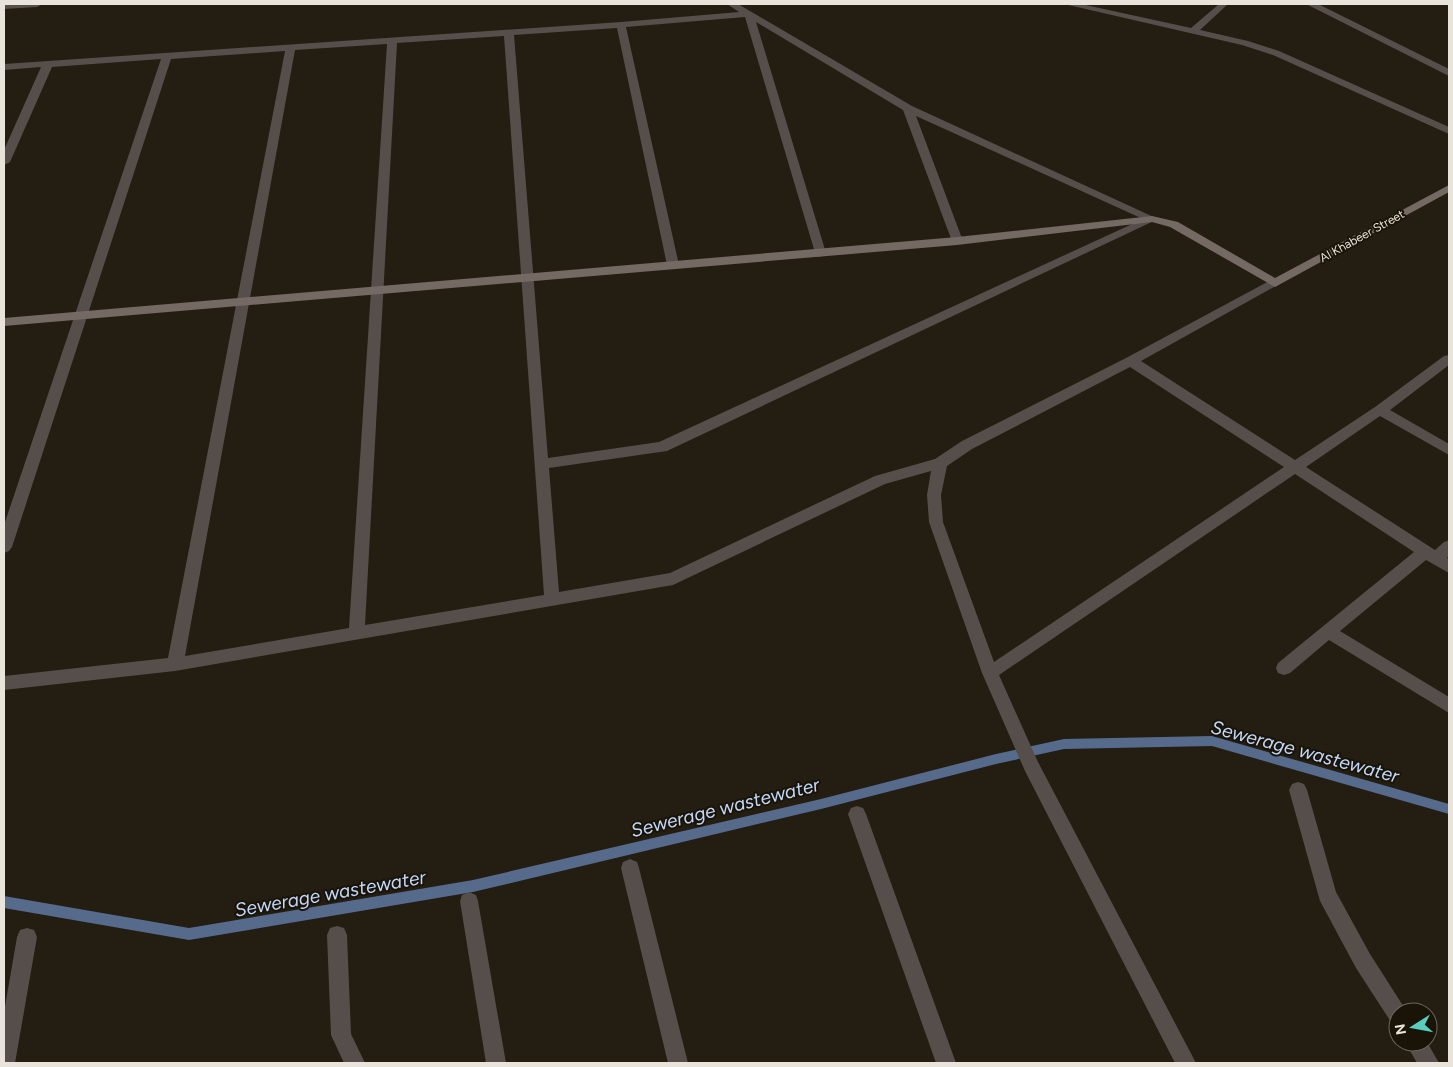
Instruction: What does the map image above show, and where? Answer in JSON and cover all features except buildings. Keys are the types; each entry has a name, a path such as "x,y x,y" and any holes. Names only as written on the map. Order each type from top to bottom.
{"street":[{"path":"4,6 37,4"},
{"path":"732,4 908,108 1152,219 1174,224 1275,283"},
{"path":"1069,4 1245,42 1276,53 1449,131"},
{"path":"1193,31 1224,4"},
{"path":"1311,4 1449,73"},
{"path":"4,67 509,33 749,14"},
{"path":"749,14 820,253"},
{"path":"621,25 673,265"},
{"path":"509,33 526,278 552,600"},
{"path":"358,633 376,291 392,41"},
{"path":"176,664 290,48"},
{"path":"4,547 167,56"},
{"path":"4,162 48,64"},
{"path":"908,108 957,241"},
{"name":"Al Khabeer Street","path":"1275,283 1449,188"},
{"path":"4,322 957,241 1152,219"},
{"path":"542,464 662,448 1152,219"},
{"path":"4,683 176,664 673,580 880,480 940,463 967,445 1131,361 1275,283"},
{"path":"990,673 1380,410 1449,359"},
{"path":"1131,361 1449,567"},
{"path":"1380,410 1449,450"},
{"path":"940,463 934,495 936,522 990,673 1031,766 1186,1063"},
{"path":"1284,668 1328,632 1430,556 1449,546"},
{"path":"1328,632 1449,706"},
{"path":"1298,790 1327,895 1363,961 1390,1002"},
{"path":"857,814 946,1063"},
{"path":"630,868 678,1063"},
{"path":"469,901 496,1063"},
{"path":"337,935 341,1035 355,1063"},
{"path":"6,1063 27,937"},
{"path":"1421,1052 1428,1063"}],"waterway":[{"name":"Sewerage wastewater","path":"4,902 189,934 473,886 821,804 996,759 1064,744 1212,741 1449,809"}]}
